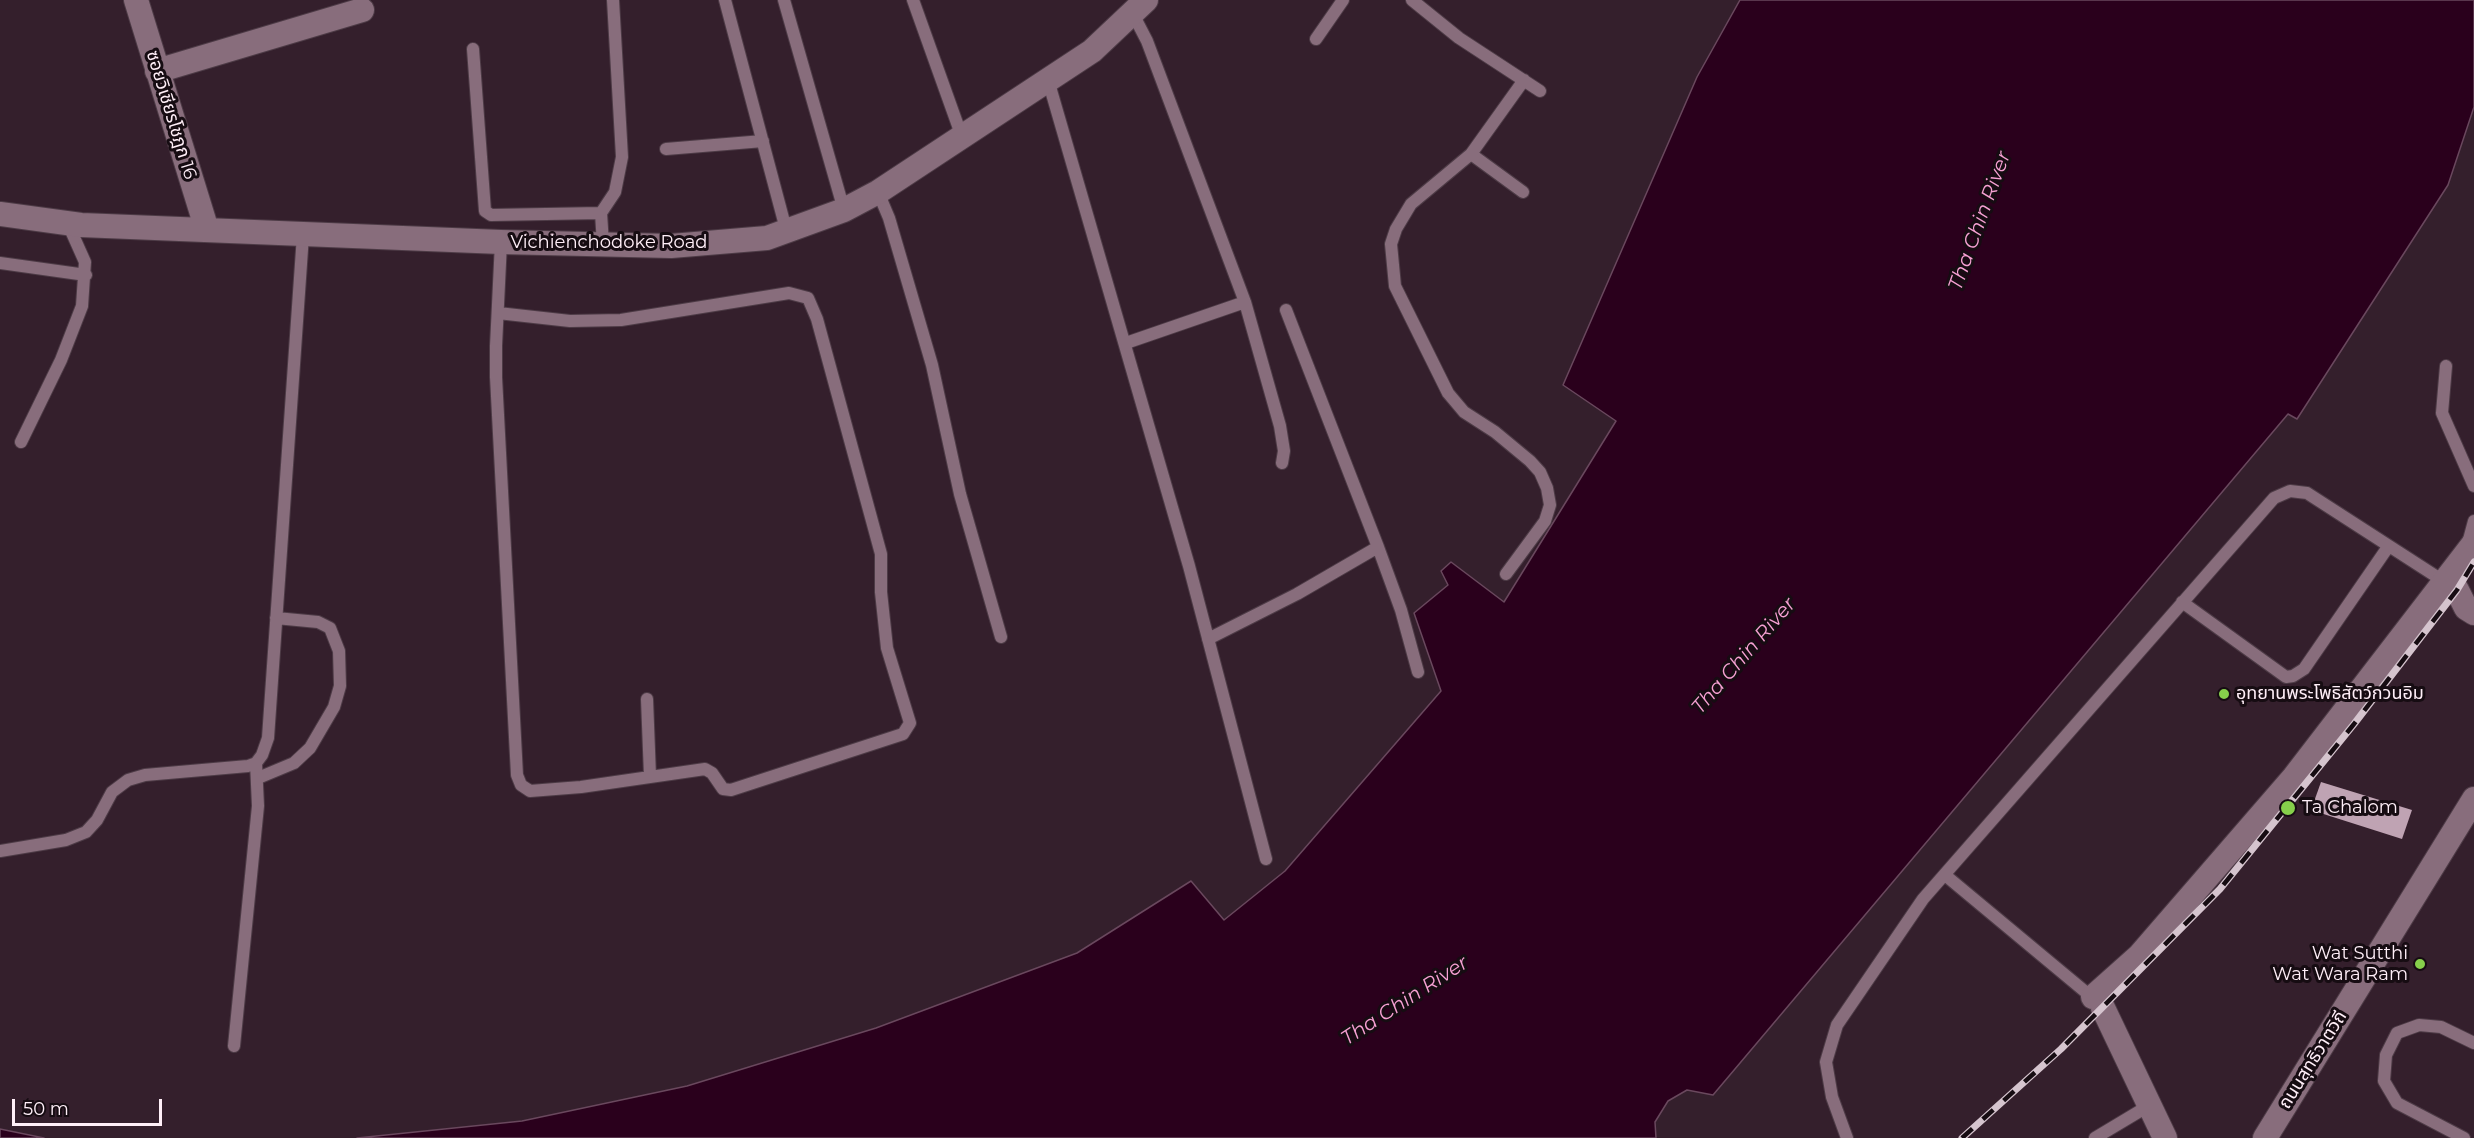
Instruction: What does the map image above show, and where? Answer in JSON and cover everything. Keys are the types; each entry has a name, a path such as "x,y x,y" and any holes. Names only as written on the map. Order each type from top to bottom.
{"street":[{"name":"ซอยวิเชียรโชฎก 16","path":"136,0 207,230"},
{"name":"Vichienchodoke Road","path":"0,214 74,225 303,236 501,242 724,243 787,232 844,210 878,192 1092,51 1140,7"},
{"path":"158,71 362,10"},
{"path":"2165,1138 2098,1003 2222,863 2451,586 2470,549"},
{"path":"2451,586 2466,608 2474,613"},
{"name":"ถนนสุทธิวาตวิถี","path":"2265,1138 2474,799"}],"lane":[{"path":"603,244 601,213 615,192 622,157 613,0"},
{"path":"725,0 787,232"},
{"path":"784,0 844,210"},
{"path":"913,0 962,137"},
{"path":"1316,39 1343,0"},
{"path":"1412,0 1459,38 1540,91"},
{"path":"1140,7 1147,41 1245,302 1280,426 1284,451 1282,463"},
{"path":"472,49 485,211 491,215 601,213"},
{"path":"1048,80 1126,343 1266,859"},
{"path":"1506,574 1545,521 1550,505 1547,488 1540,472 1530,461 1495,432 1464,412 1448,393 1395,286 1391,244 1402,215 1411,204 1471,154 1524,80"},
{"path":"666,149 763,141"},
{"path":"1471,154 1523,192"},
{"path":"878,192 889,218 929,355 960,494 1001,637"},
{"path":"21,442 75,330 82,306 86,275 74,225"},
{"path":"234,1046 258,778 256,763 268,738 303,236"},
{"path":"498,313 570,321 621,320 789,293 808,298 818,319 881,554 881,592 887,648 910,723 903,734 742,788 723,789 712,773 705,769 530,791 521,785 517,775 497,400 498,313 501,242"},
{"path":"0,262 86,275"},
{"path":"1126,343 1245,302"},
{"path":"1286,310 1401,610 1418,672"},
{"path":"2446,366 2442,413 2474,486"},
{"path":"1847,1138 1832,1097 1826,1062 1837,1025 1923,899 2274,498 2290,491 2307,493 2451,586"},
{"path":"2470,549 2474,521"},
{"path":"1208,639 1297,594 1378,547"},
{"path":"2182,602 2286,677 2294,676 2304,669 2388,547"},
{"path":"258,778 294,763 310,748 334,707 340,686 339,651 330,628 318,622 276,618"},
{"path":"647,699 650,776"},
{"path":"0,851 66,840 86,832 97,819 112,792 128,780 145,775 231,769 256,763"},
{"path":"1946,875 2098,1003"},
{"path":"2464,1138 2397,1103 2384,1081 2386,1055 2397,1033 2419,1025 2441,1027 2474,1043"},
{"path":"2095,1138 2150,1105"}],"water":[{"name":"Tha Chin River","path":"1740,0 2474,0 2474,107 2448,185 2297,419 2288,414 1713,1095 1687,1090 1668,1101 1655,1122 1656,1138 357,1138 522,1121 687,1086 876,1028 1077,953 1191,881 1224,920 1285,871 1441,691 1414,613 1448,585 1441,571 1451,562 1504,602 1616,421 1563,385 1697,77"},
{"path":"0,1129 44,1138 0,1138"}],"building":[{"path":"2321,782 2412,810 2402,839 2311,810"}],"railway":[{"path":"1962,1138 2061,1049 2220,889 2354,724 2457,590 2474,562"}],"place":[{"name":"อุทยานพระโพธิสัตว์กวนอิม","path":"2224,694"},
{"name":"Ta Chalom","path":"2288,808"},
{"name":"Wat Sutthi Wat Wara Ram","path":"2420,964"}]}
